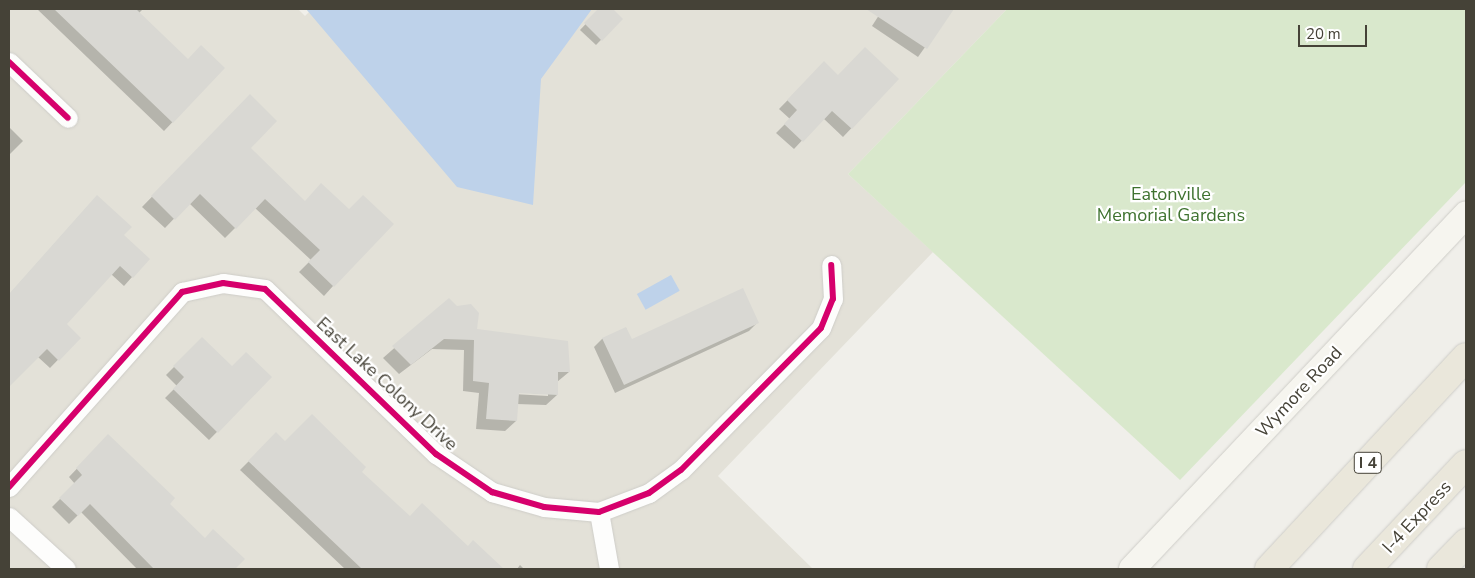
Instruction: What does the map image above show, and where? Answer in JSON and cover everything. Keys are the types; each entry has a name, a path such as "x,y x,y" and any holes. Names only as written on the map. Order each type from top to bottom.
{"highway":[{"name":"I 4","path":"1269,569 1466,357"},
{"name":"I-4 Express","path":"1367,569 1466,464"},
{"path":"1441,569 1466,543"}],"main road":[{"name":"Wymore Road","path":"1132,569 1466,215"}],"street":[{"path":"9,62 68,118"},
{"name":"East Lake Colony Drive","path":"9,487 182,292 222,283 265,289 436,454 492,492 544,507 599,512 649,493 681,470 821,328 833,298 831,264"},
{"path":"599,512 609,569"},
{"path":"9,517 66,569"}],"shaded area":[{"path":"9,9 298,9 305,16 312,9 1007,9 848,174 933,252 718,476 813,569 9,569"}],"green space":[{"name":"Eatonville Memorial Gardens","path":"1007,9 1466,9 1466,182 1180,480 848,174"}],"water":[{"path":"306,9 592,9 541,79 533,205 457,187"},
{"path":"671,275 680,291 646,310 637,294"}],"building":[{"path":"54,9 136,9 188,59 201,45 225,68 173,123"},
{"path":"598,9 613,9 623,19 602,41 584,23"},
{"path":"866,9 954,9 927,49"},
{"path":"865,47 899,79 852,129 832,111 803,142 784,124 797,110 787,100 824,61 838,75"},
{"path":"250,94 277,121 251,148 305,201 321,183 349,209 363,195 394,224 334,287 308,262 320,250 265,199 236,229 200,194 175,220 151,196"},
{"path":"97,195 132,227 124,235 150,259 133,278 120,266 67,324 81,338 59,361 47,349 9,387 9,294"},
{"path":"743,288 759,323 624,385 602,338 626,327 632,339"},
{"path":"449,298 457,306 471,304 479,313 477,329 568,341 570,372 558,372 558,395 519,393 517,421 486,419 489,383 473,381 474,340 444,339 411,365 392,346"},
{"path":"202,337 232,366 246,352 272,377 218,433 173,389 184,377 173,366"},
{"path":"312,414 366,467 362,472 410,516 422,503 468,546 473,540 504,569 362,569 248,461 276,432 285,441"},
{"path":"108,434 175,498 170,504 205,538 213,529 245,559 235,569 154,569 90,504 78,516 59,498 82,475 76,468"}],"cycle path":[{"path":"9,62 68,118"},
{"path":"9,487 182,292 223,283 265,289 436,454 492,492 544,507 599,512 649,493 681,470 821,328 833,299 831,265"}]}
